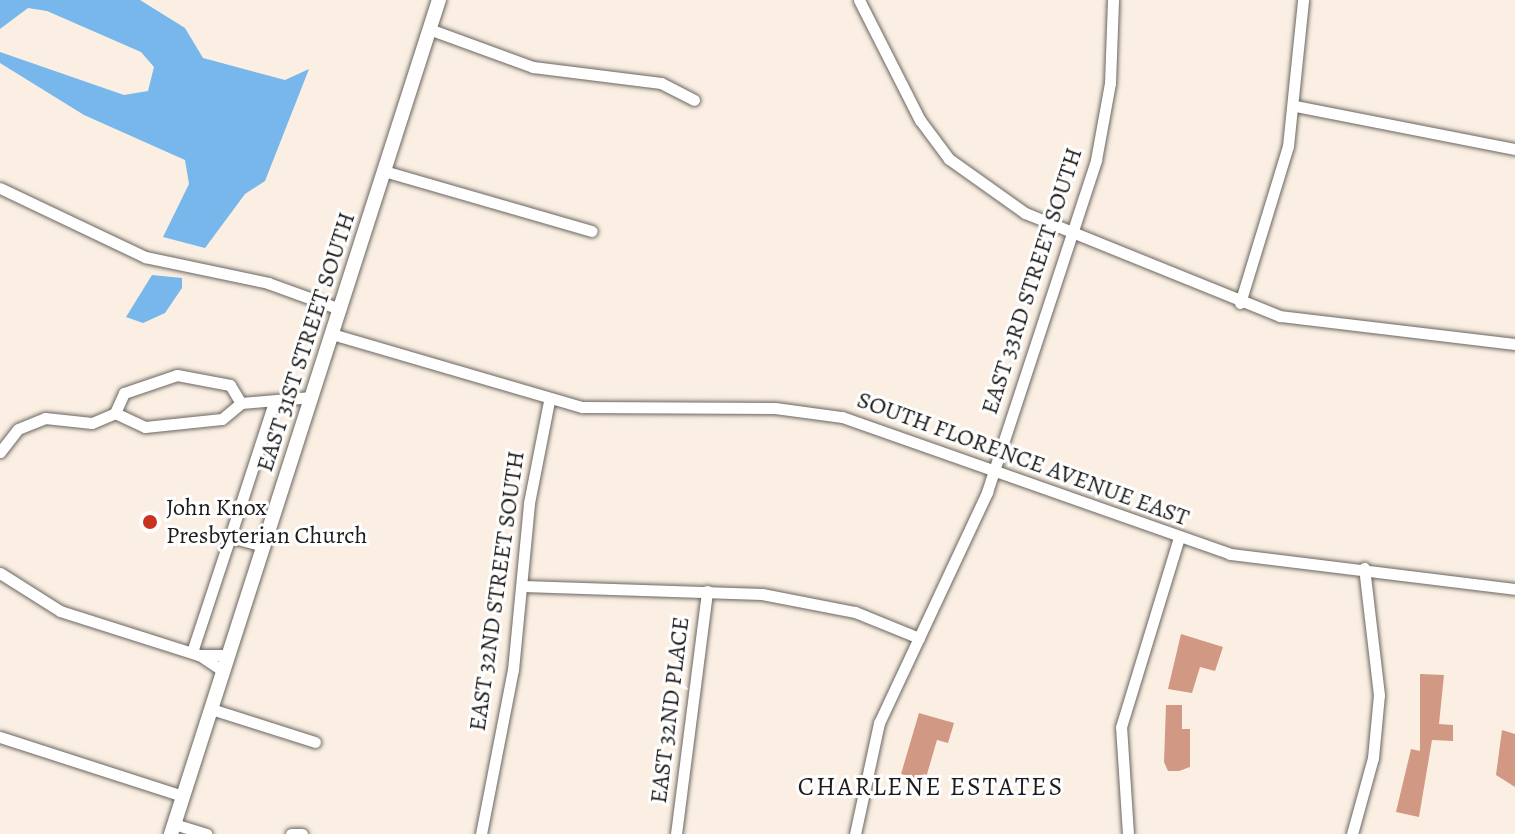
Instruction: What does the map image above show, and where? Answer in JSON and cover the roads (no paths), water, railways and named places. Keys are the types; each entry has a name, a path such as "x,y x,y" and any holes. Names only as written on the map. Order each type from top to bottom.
{"main road":[{"name":"EAST 31ST STREET SOUTH","path":"172,829 439,0"}],"street":[{"path":"859,0 920,120 949,159 1002,201 1240,303 1340,328 1515,344"},
{"name":"EAST 33RD STREET SOUTH","path":"855,834 879,723 994,469 1072,231 1104,123 1113,0"},
{"path":"1240,303 1295,106 1303,0"},
{"path":"429,29 533,67 661,83 694,100"},
{"path":"1295,106 1515,149"},
{"path":"384,171 592,231"},
{"path":"0,188 145,257 268,283 340,309"},
{"name":"SOUTH FLORENCE AVENUE EAST","path":"332,334 549,401 636,412 808,410 994,469 1178,540 1270,560 1364,568 1515,589"},
{"path":"0,452 18,429 45,418 92,423 115,413 124,393 177,375 230,385 241,403"},
{"path":"115,413 145,427 222,419 241,403 312,397"},
{"name":"EAST 32ND STREET SOUTH","path":"481,834 523,586 529,503 549,401"},
{"path":"196,654 274,402"},
{"path":"230,537 263,546"},
{"path":"1128,834 1121,727 1178,540"},
{"path":"1352,834 1373,758 1379,695 1364,568"},
{"path":"0,573 60,611 196,654 223,671"},
{"path":"523,586 707,591 810,601 919,638"},
{"name":"EAST 32ND PLACE","path":"676,834 707,591"},
{"path":"196,654 228,655"},
{"path":"211,709 315,742"},
{"path":"0,737 183,796"},
{"path":"172,829 206,834"},
{"path":"291,834 302,834"}],"water":[{"path":"0,0 140,0 185,28 203,58 285,80 309,69 265,181 245,194 205,248 163,237 189,184 185,160 84,115 0,63 0,52 124,95 148,91 154,67 141,52 47,11 28,8 0,29"},
{"path":"152,275 182,278 182,288 165,313 143,323 126,317"}],"place":[{"name":"John Knox Presbyterian Church","path":"150,522"}],"district":[{"name":"CHARLENE ESTATES","path":"931,787"}]}
